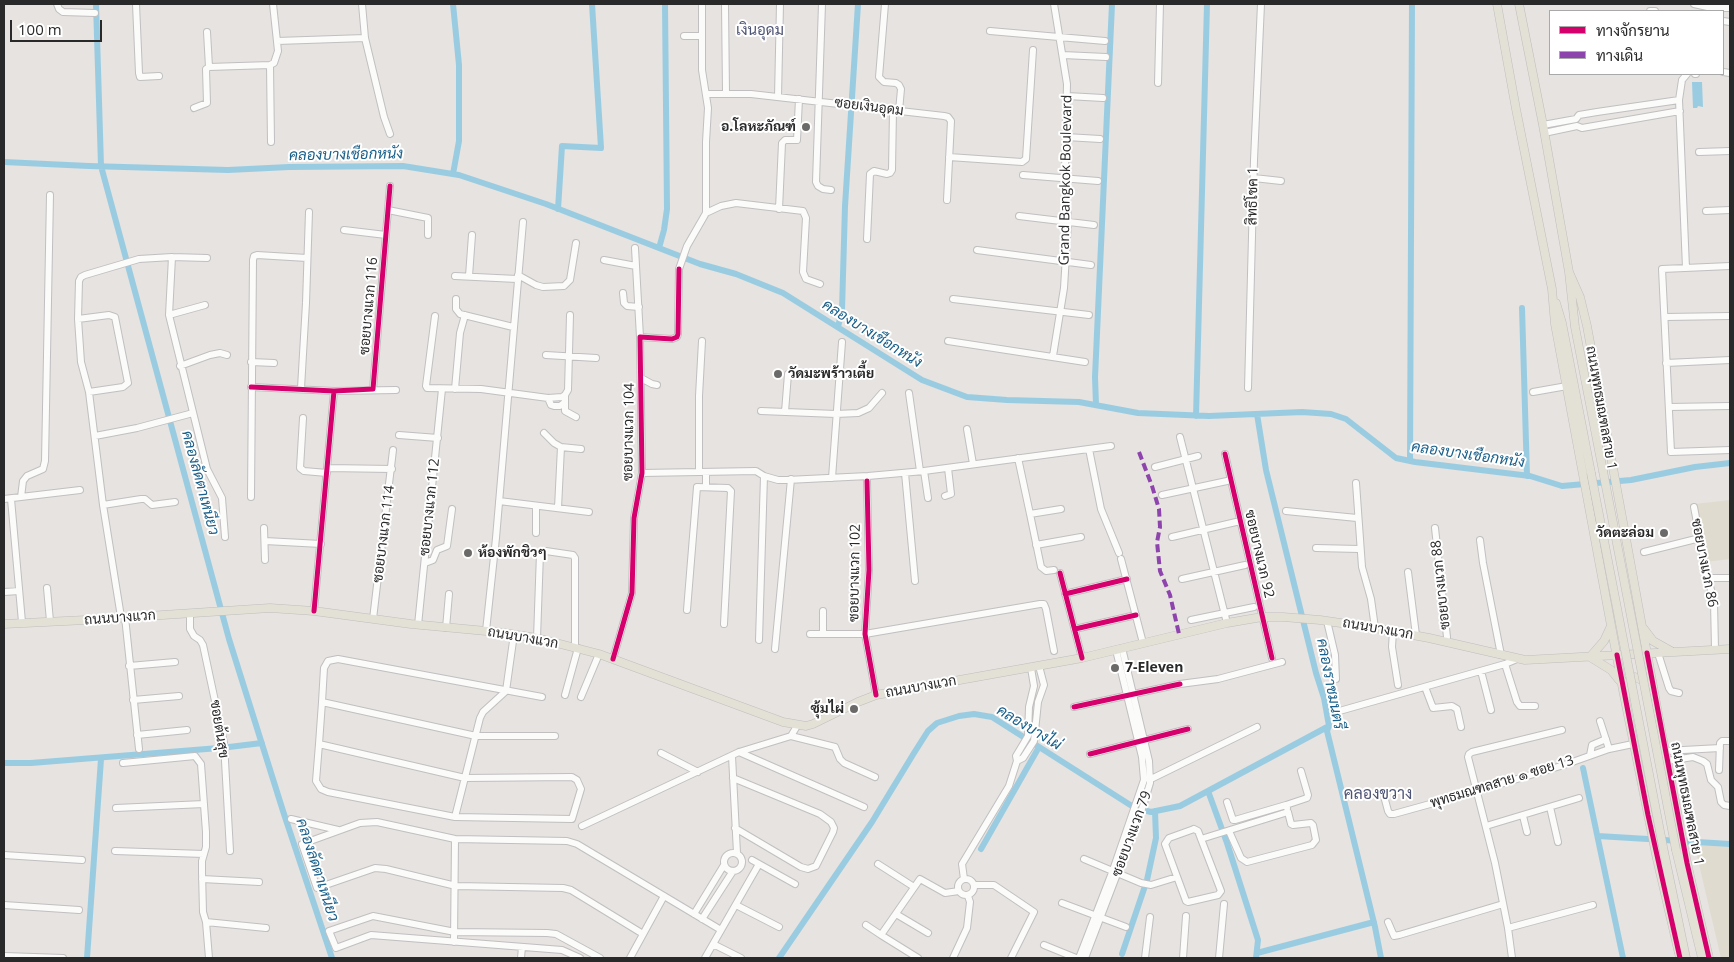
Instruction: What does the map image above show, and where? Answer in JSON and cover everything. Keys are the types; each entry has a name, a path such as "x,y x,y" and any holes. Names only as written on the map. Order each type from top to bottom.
{"main road":[{"name":"ถนนพุทธมณฑลสาย 1","path":"1497,4 1552,289 1562,322 1686,958"},
{"name":"ถนนพุทธมณฑลสาย 1","path":"1519,4 1569,272 1575,327 1676,850 1702,958"},
{"name":"ถนนพุทธมณฑลสาย 1","path":"1569,272 1580,297 1587,326 1610,460 1665,751 1687,863 1709,958"},
{"name":"ถนนพุทธมณฑลสาย 1","path":"1552,289 1555,324 1627,711 1657,859 1680,958"},
{"path":"1605,592 1616,621 1625,628 1630,627 1635,615 1632,575"},
{"name":"ถนนบางแวก","path":"4,624 270,608 314,611 418,625 514,634 599,654 797,726 813,724 876,695 1082,658 1227,623 1262,617 1323,620 1375,628 1517,659 1534,660 1730,649"},
{"path":"1611,625 1604,641 1590,657 1611,670 1617,676 1623,690"},
{"path":"1642,626 1653,641 1675,653"},
{"path":"1627,711 1627,686 1629,680 1635,677 1646,682 1657,709"}],"street":[{"path":"57,4 63,12 95,13"},
{"path":"136,4 139,73 140,76 159,76"},
{"path":"271,142 270,65 276,58 277,41 273,4"},
{"path":"362,4 365,38 384,117 390,134"},
{"path":"640,337 677,338 679,269 687,246 706,213 708,108 702,70 702,4"},
{"path":"725,4 726,93"},
{"path":"778,97 780,4"},
{"path":"822,4 816,182 823,189 831,190"},
{"path":"867,239 870,174 874,171 887,174 892,170 896,110 901,88 896,83 884,82 879,77 886,4"},
{"name":"Grand Bangkok Boulevard","path":"1053,356 1064,288 1068,222 1066,137 1068,84 1054,4"},
{"path":"1158,83 1160,4"},
{"name":"สิทธิโชค 1","path":"1248,388 1261,4"},
{"path":"1694,4 1712,8 1730,8"},
{"path":"990,31 1105,41"},
{"path":"194,108 207,103 206,69 209,67 207,32"},
{"path":"684,36 702,36"},
{"path":"277,41 365,38"},
{"path":"949,157 1022,162 1026,159 1032,50"},
{"path":"1063,55 1106,57"},
{"path":"209,67 270,65"},
{"path":"1686,75 1682,80 1680,100 1686,268"},
{"name":"ซอยเงินอุดม","path":"707,94 726,93 820,101 948,118 951,121 947,200"},
{"path":"1067,96 1103,98"},
{"path":"779,209 782,143 785,140 796,140 799,99"},
{"path":"1543,129 1576,119 1579,116 1597,112 1680,100"},
{"path":"1597,112 1599,124"},
{"path":"1543,129 1599,124 1680,112"},
{"path":"1066,137 1100,139"},
{"path":"1699,152 1730,151"},
{"path":"1023,175 1098,181"},
{"path":"1254,178 1281,181"},
{"name":"ซอยบางแวก 116","path":"373,389 390,186"},
{"path":"21,497 23,481 27,476 43,469 45,461 50,195"},
{"path":"706,213 721,206 736,203 803,212 805,214 803,272 806,279 820,284"},
{"path":"388,210 428,218 428,235"},
{"path":"1706,211 1730,210"},
{"path":"301,388 309,212"},
{"path":"1019,216 1094,225"},
{"path":"486,632 523,222"},
{"path":"344,230 386,235"},
{"path":"468,276 472,236"},
{"path":"455,276 517,277 543,287 564,286 570,280 576,243"},
{"name":"ซอยบางแวก 104","path":"613,659 632,594 634,518 642,473 640,337 635,248"},
{"path":"977,250 1091,265"},
{"path":"251,497 254,256 307,258"},
{"path":"139,749 123,617 103,505 89,392 81,362 78,319 79,281 80,277 139,259 172,257 207,258"},
{"path":"172,257 169,315 206,468 222,498 225,536"},
{"path":"604,260 636,266"},
{"path":"1730,266 1662,269 1666,317 1666,363 1671,452 1730,450"},
{"path":"623,292 624,303 627,306 639,307"},
{"path":"456,299 456,309 460,314 513,327"},
{"path":"953,299 1089,315"},
{"path":"169,315 205,305"},
{"path":"78,319 108,315 115,317 128,383 123,387 89,392"},
{"path":"455,389 460,333 465,315"},
{"path":"570,315 568,390 565,399 565,411 576,416"},
{"path":"435,316 426,386 430,389 482,390 565,399"},
{"path":"1666,317 1730,316"},
{"path":"702,341 699,396 702,472 706,487"},
{"path":"948,341 1085,362"},
{"path":"832,478 842,342"},
{"path":"180,366 210,355 220,353 227,355"},
{"path":"546,355 596,358"},
{"path":"1666,363 1730,360"},
{"path":"252,362 274,364"},
{"path":"785,412 788,374"},
{"path":"641,378 658,385"},
{"path":"1534,392 1567,386"},
{"path":"251,387 334,391 396,390"},
{"name":"ซอยบางแวก 112","path":"418,625 442,389"},
{"path":"314,611 334,391"},
{"path":"761,411 836,414 864,411 882,393"},
{"path":"909,393 928,498"},
{"path":"1669,407 1730,406"},
{"path":"95,436 160,423 193,413"},
{"path":"303,418 300,468 304,471 392,469"},
{"path":"967,429 973,464"},
{"path":"544,433 554,443 561,446 581,448"},
{"path":"398,435 438,438"},
{"path":"1180,437 1227,623"},
{"path":"558,508 561,446"},
{"path":"642,473 756,471 764,476 778,480 832,478 905,473 1111,446"},
{"path":"1089,449 1101,509 1120,556 1143,643"},
{"name":"ซอยบางแวก 114","path":"373,619 393,450"},
{"name":"ซอยบางแวก 92","path":"1225,454 1272,658"},
{"path":"1155,467 1198,456"},
{"path":"1018,458 1041,567 1046,571 1057,571 1082,658"},
{"path":"945,496 952,494 948,468"},
{"path":"905,473 915,581"},
{"path":"759,640 764,476"},
{"path":"775,649 791,480"},
{"name":"ซอยบางแวก 102","path":"867,481 869,584 865,634 876,695"},
{"path":"1162,495 1226,481"},
{"path":"1356,484 1362,567 1373,608 1375,628"},
{"path":"687,610 697,487 728,488 731,491 724,624"},
{"path":"22,622 7,499 80,490"},
{"path":"103,505 141,499 152,505 175,502"},
{"path":"499,501 588,512"},
{"path":"536,506 536,533"},
{"name":"ซอยบางแวก 86","path":"1694,507 1714,602 1715,649"},
{"path":"1030,514 1061,508"},
{"path":"425,563 433,560 437,550 447,546 452,510"},
{"path":"1286,511 1358,518"},
{"path":"1172,537 1236,522"},
{"path":"264,528 266,560"},
{"name":"ซอยบางแวก 88","path":"1435,528 1446,642"},
{"path":"1036,544 1081,537"},
{"path":"1644,552 1700,538"},
{"path":"1480,540 1501,655"},
{"path":"265,541 321,544"},
{"path":"1316,548 1360,550"},
{"path":"537,638 540,553 546,550 573,555 575,558 576,648 565,695"},
{"path":"1182,579 1245,565"},
{"path":"1408,572 1416,636"},
{"path":"1708,578 1730,578"},
{"path":"1065,594 1127,580"},
{"path":"47,588 50,621"},
{"path":"4,592 19,591"},
{"path":"446,628 449,594"},
{"path":"810,634 865,634 1044,604 1054,651"},
{"path":"1191,620 1254,607"},
{"path":"823,611 823,634"},
{"name":"ซอยต้นสุข","path":"190,613 190,630 203,645 224,743 230,851"},
{"path":"1075,629 1136,615"},
{"path":"1323,620 1335,655 1336,679"},
{"path":"1393,631 1392,647 1398,684"},
{"path":"455,817 483,712 506,691 514,634"},
{"name":"ซอยบางแวก 79","path":"1077,958 1140,814 1151,779 1119,649"},
{"path":"1658,653 1668,688 1679,693"},
{"path":"581,697 599,654"},
{"path":"319,744 465,778 572,777 577,780 581,789 572,819 455,817 328,792 321,789 316,781 324,668 328,661 338,659 542,697"},
{"path":"1336,712 1482,671 1517,659"},
{"path":"130,666 174,662"},
{"path":"1074,707 1180,684 1218,679 1282,662"},
{"path":"1505,664 1514,697 1520,706 1535,706"},
{"path":"1017,761 1023,758 1034,741 1035,719 1044,685 1035,667"},
{"path":"964,879 962,864 1009,786 1017,761 1016,756 1028,736 1029,707 1034,686 1035,667"},
{"path":"1482,671 1492,710"},
{"path":"1425,687 1433,708 1452,706 1456,709 1461,727"},
{"path":"133,700 179,696"},
{"path":"322,702 476,736 555,736"},
{"path":"1600,722 1609,750"},
{"path":"791,736 797,726"},
{"path":"1151,779 1257,727"},
{"path":"1090,754 1188,729"},
{"path":"137,735 187,730"},
{"path":"1512,958 1508,928 1486,826 1468,757 1469,754 1562,730"},
{"path":"582,826 739,752 791,736 835,747 840,759 844,763 875,777"},
{"path":"1590,755 1592,745 1606,739"},
{"name":"ซอยบางแวก 79","path":"1115,871 1144,780 1141,741"},
{"path":"1718,770 1722,741 1730,741"},
{"name":"พุทธมณฑลสาย ๑ ซอย 13","path":"1384,796 1390,814 1477,791 1564,765 1590,755 1634,744"},
{"path":"1665,751 1720,748"},
{"path":"739,752 864,807"},
{"path":"661,753 698,772"},
{"path":"123,763 195,756 201,764 206,832 202,861 203,912 206,922 209,958"},
{"path":"732,756 737,853"},
{"path":"1667,761 1693,757 1703,761 1707,764 1711,780 1718,787 1721,802 1724,805 1730,806"},
{"path":"1201,839 1287,809 1307,798 1308,795 1300,771"},
{"path":"733,778 820,814 831,822 834,828 816,866 808,869 801,867 735,828"},
{"path":"1486,826 1579,798"},
{"path":"1227,802 1233,820 1287,809"},
{"path":"116,808 204,804"},
{"path":"1550,807 1558,842"},
{"path":"1225,832 1241,858 1247,862 1315,844 1313,825 1311,823 1291,824 1287,809"},
{"path":"1524,816 1527,832"},
{"path":"291,819 339,830"},
{"path":"643,934 571,890 562,888 454,886 375,868 317,888 302,844 360,822 377,822 454,839 567,840 577,844 721,930"},
{"path":"1194,829 1198,831 1201,839 1221,891 1220,894 1188,902 1186,901 1166,841 1169,838 1194,829"},
{"path":"454,839 454,942"},
{"path":"115,851 204,854"},
{"path":"694,914 724,865 726,856 731,853 737,853 742,857 743,864 739,869 728,870 724,865"},
{"path":"4,855 82,860"},
{"path":"1084,859 1141,883 1151,885 1178,877"},
{"path":"752,860 796,884"},
{"path":"705,958 759,864"},
{"path":"878,864 914,887"},
{"path":"702,918 733,871"},
{"path":"202,879 259,882"},
{"path":"881,935 920,879 945,893 959,891"},
{"path":"964,879 970,879 975,885 973,893 968,896 963,895 959,891 959,882 964,879"},
{"path":"975,885 994,885 1034,912 1012,958"},
{"path":"630,958 664,896"},
{"path":"953,958 967,928 970,902 968,896"},
{"path":"1062,903 1126,927"},
{"path":"736,904 779,927"},
{"path":"1219,958 1224,904"},
{"path":"1388,922 1394,936 1503,904"},
{"path":"4,905 79,910"},
{"path":"1508,928 1593,905"},
{"path":"896,914 928,933"},
{"path":"580,958 562,950 371,935 336,948 329,931 374,916 454,932 547,932 556,934 600,958"},
{"name":"ซอยบางแวก 79","path":"1085,958 1097,916"},
{"path":"1183,958 1186,916"},
{"path":"1145,958 1150,917"},
{"path":"206,922 266,928"},
{"path":"866,925 918,958"},
{"path":"713,944 741,958"},
{"path":"1044,946 1077,958"},
{"path":"521,958 522,947"},
{"path":"4,956 63,958"}],"shaded area":[{"path":"1730,500 1730,559 1705,562 1695,504"},
{"path":"1694,843 1730,846 1730,958 1721,958"}],"water":[{"path":"1692,82 1702,82 1703,107 1693,108"}],"waterway":[{"name":"คลองลัดตาเหนียว","path":"96,4 101,166 229,639 332,958"},
{"path":"453,4 459,65 459,141 453,174"},
{"path":"558,209 562,146 601,148 592,4"},
{"path":"659,248 667,209 665,4"},
{"path":"838,327 842,310 845,206 858,4"},
{"path":"1096,405 1095,377 1112,4"},
{"path":"1196,416 1207,4"},
{"path":"1410,461 1412,4"},
{"name":"คลองบางเชือกหนัง","path":"4,162 228,170 289,167 403,166 459,175 546,204 700,264 736,274 783,293 922,380 967,397 1079,402 1138,413 1209,416 1302,412 1331,414 1346,419 1396,458 1530,476 1562,486 1631,480 1695,467 1730,463"},
{"path":"1522,308 1527,476"},
{"name":"คลองราชมนตรี","path":"1257,414 1266,470 1316,673 1324,698 1329,726 1327,731 1381,958"},
{"name":"คลองบางไผ่","path":"779,958 872,822 928,731 937,723 959,716 974,714 992,717 1135,808 1151,812 1180,806 1329,726"},
{"path":"229,747 262,743"},
{"path":"981,849 1039,747"},
{"path":"4,763 31,763 219,748"},
{"path":"87,958 101,759"},
{"path":"1583,768 1623,958"},
{"path":"1208,791 1258,940 1256,958"},
{"path":"1122,954 1147,880 1156,838 1155,811"},
{"path":"1598,836 1730,844"},
{"path":"1257,953 1374,922"}],"marked path":[{"path":"1139,452 1159,509 1160,527 1157,542 1160,571 1170,595 1179,634"}],"cycle path":[{"path":"251,387 334,391 373,389 390,186"},
{"path":"613,659 632,593 634,518 642,473 640,337 672,339 677,337 679,269"},
{"path":"314,611 334,391"},
{"path":"1225,454 1272,658"},
{"path":"867,481 869,570 865,634 876,695"},
{"path":"1060,573 1082,658"},
{"path":"1065,594 1127,579"},
{"path":"1075,629 1136,615"},
{"path":"1647,653 1687,863 1709,958"},
{"path":"1617,655 1648,815 1680,958"},
{"path":"1074,707 1180,684"},
{"path":"1090,754 1188,729"}],"place":[{"name":"อ.โลหะภัณฑ์","path":"806,127"},
{"name":"วัดมะพร้าวเตี้ย","path":"778,374"},
{"name":"วัดตะล่อม","path":"1664,533"},
{"name":"ห้องพักชิวๆ","path":"468,553"},
{"name":"7-Eleven","path":"1115,668"},
{"name":"ซุ้มไผ่","path":"854,709"}],"district":[{"name":"เงินอุดม","path":"760,31"},
{"name":"คลองขวาง","path":"1378,794"}]}
